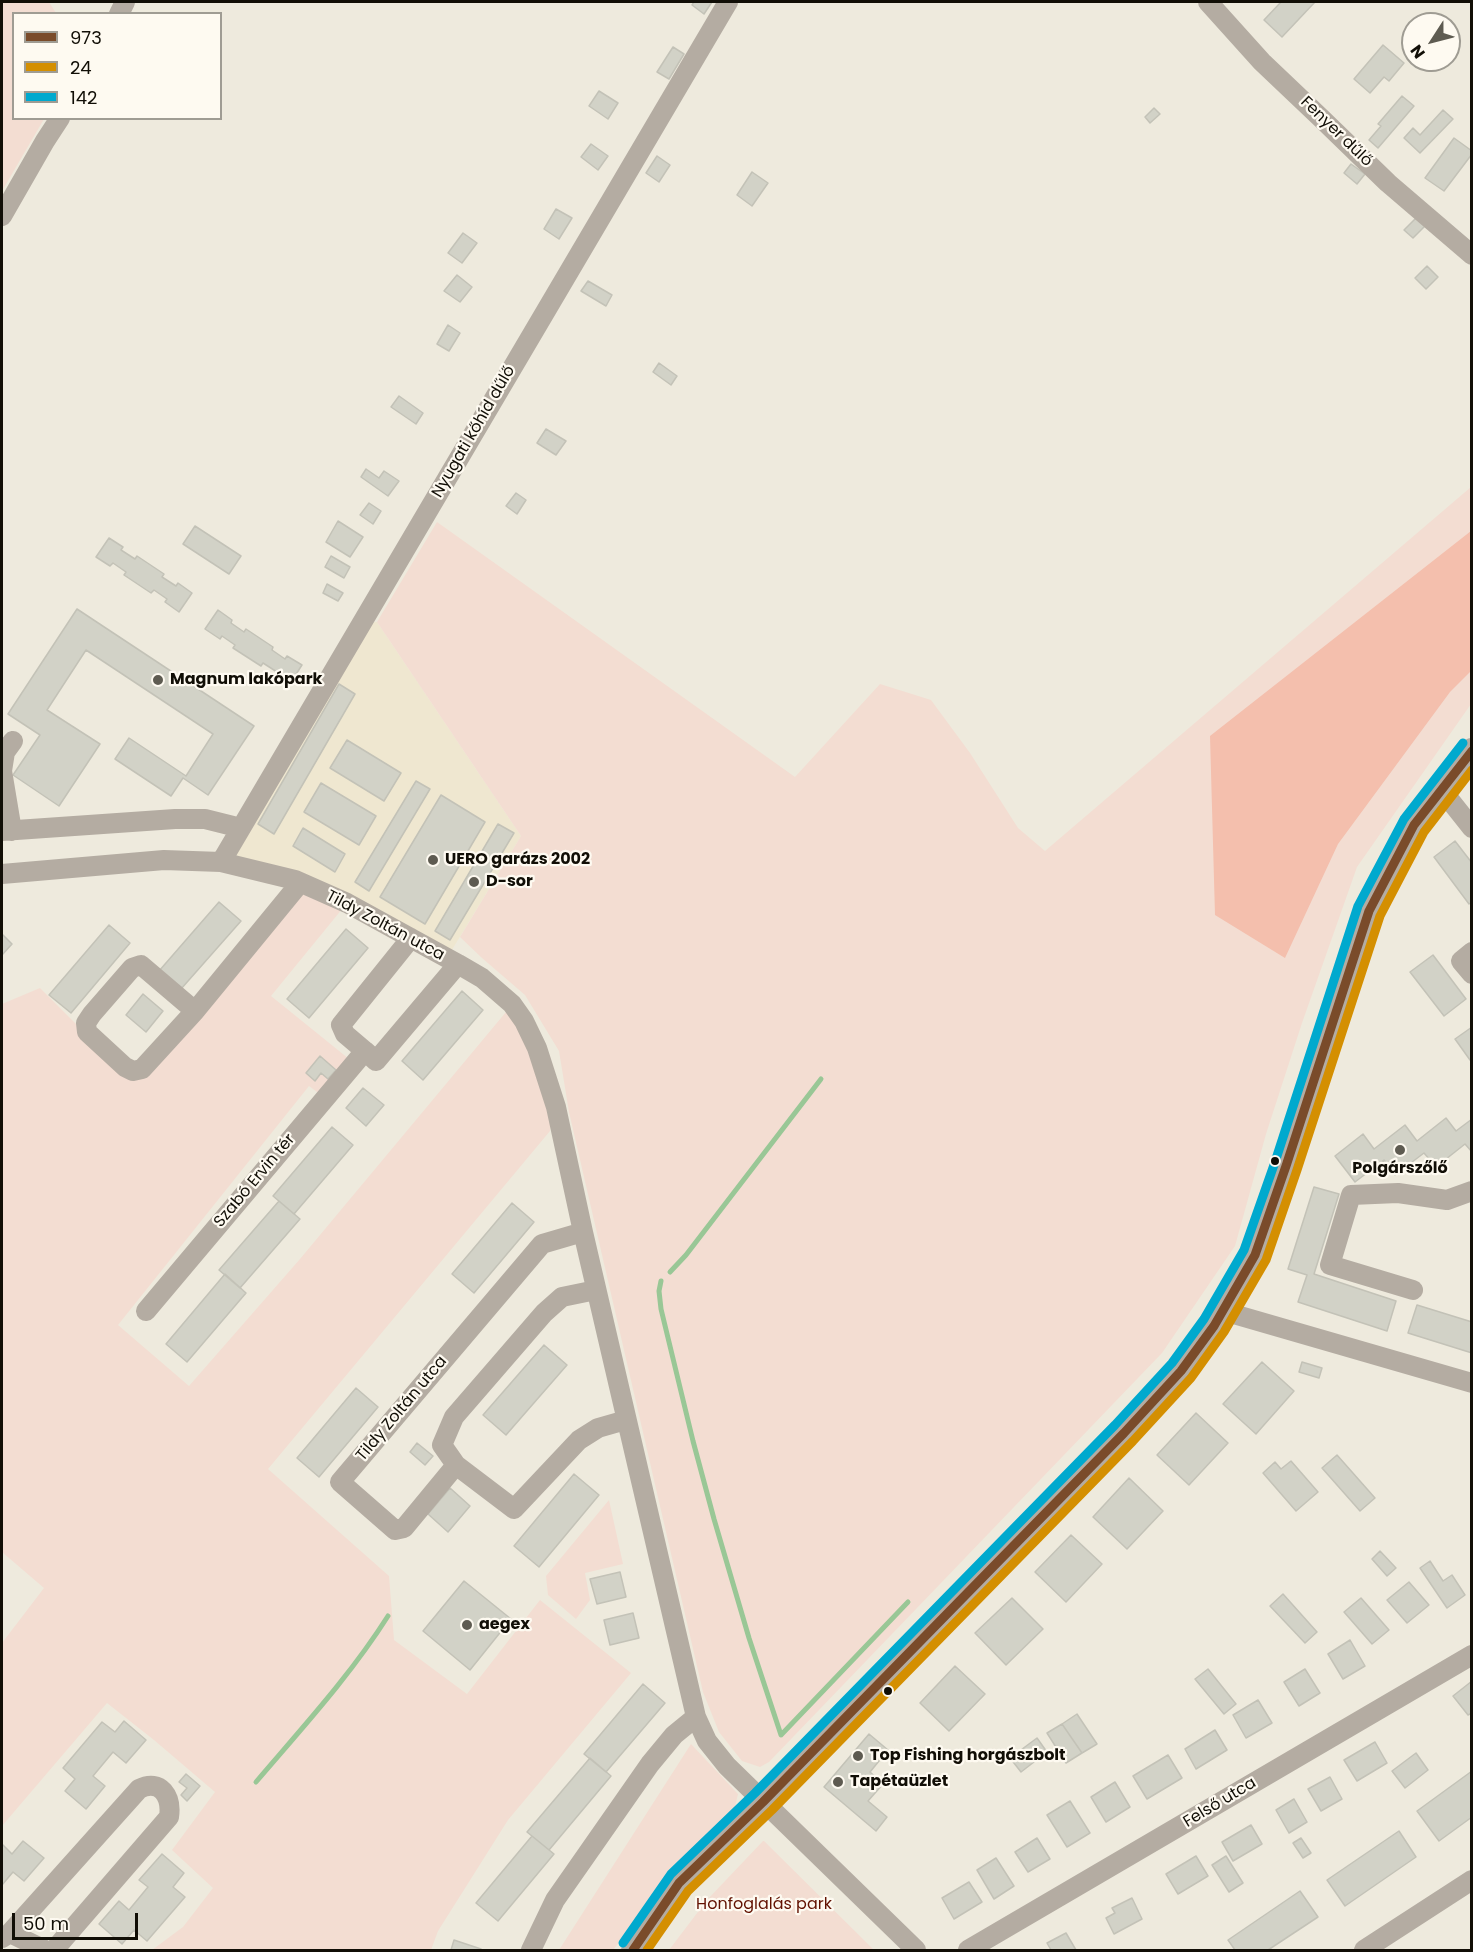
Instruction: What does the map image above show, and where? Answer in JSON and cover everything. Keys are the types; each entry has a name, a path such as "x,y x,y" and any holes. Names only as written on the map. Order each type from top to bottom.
{"street":[{"name":"Nyugati kőhíd dűlő","path":"221,862 728,2"},
{"name":"Fenyer dűlő","path":"1208,2 1271,70 1388,183 1472,255"},
{"path":"2,216 59,120"},
{"path":"13,741 5,752 2,771 7,831 185,819 205,819 241,828"},
{"path":"633,1950 679,1882 763,1802 1124,1433 1181,1371 1223,1311 1255,1255 1369,911 1414,825 1472,750"},
{"path":"1441,789 1472,828"},
{"name":"Tildy Zoltán utca","path":"3,876 164,860 221,862 300,883 347,903 482,978 512,1004 524,1021 537,1047 556,1107 596,1290 696,1717 707,1742 727,1766 916,1950"},
{"path":"195,1011 141,965 132,968 94,1011 86,1023 87,1032 125,1067 133,1071 142,1069 195,1011 300,883"},
{"path":"411,938 341,1025 345,1034 376,1061 458,964"},
{"path":"1472,952 1461,961 1472,974"},
{"name":"Szabó Ervin tér","path":"146,1311 365,1051"},
{"path":"1413,1290 1330,1265 1351,1195 1398,1194 1446,1200 1472,1191"},
{"name":"Tildy Zoltán utca","path":"456,1465 405,1528 395,1530 340,1482 542,1244 583,1232"},
{"path":"596,1290 562,1298 544,1313 453,1417 442,1445 456,1465 514,1509 579,1440 598,1428 626,1420"},
{"path":"1223,1311 1472,1383"},
{"name":"Felső utca","path":"968,1950 1472,1655"},
{"path":"531,1950 555,1900 637,1783 674,1735 696,1717"},
{"path":"45,1950 6,1935 139,1790 147,1785 160,1788 171,1805 169,1817 54,1950"},
{"path":"1364,1950 1472,1880"}],"shaded area":[{"path":"1471,531 1471,671 1450,692 1338,844 1285,958 1215,915 1210,736"},
{"path":"377,622 521,836 447,958 347,903 221,862 362,623"}],"green space":[{"path":"2,2 49,2 55,12 12,12 12,120 43,120 2,191"},
{"path":"1471,487 1471,704 1357,867 1266,1134 1235,1246 1162,1353 769,1762 760,1767 742,1761 719,1732 703,1692 569,1112 559,1051 525,995 460,937 521,836 377,622 437,522 795,777 880,684 931,700 970,753 1018,828 1045,851"},
{"path":"300,883 347,903 271,996 354,1063 325,1098 309,1086 118,1325 189,1386 300,1259 511,1006 551,1108 550,1131 268,1469 389,1576 394,1640 467,1694 540,1600 631,1673 508,1820 438,1931 431,1950 152,1950 183,1927 213,1888 172,1850 215,1792 154,1740 107,1703 2,1826 2,1643 44,1588 2,1552 2,1004 40,988 131,1079"},
{"path":"609,1500 623,1564 585,1573 590,1600 576,1619 548,1595 546,1576"},
{"path":"691,1744 738,1794 735,1807 677,1871 613,1950 559,1950"},
{"name":"Honfoglalás park","path":"763,1841 874,1950 669,1950 707,1900"}],"building":[{"path":"694,2 712,2 704,14 692,5"},
{"path":"1281,2 1315,2 1282,37 1264,20"},
{"path":"1383,45 1401,60 1401,67 1389,81 1384,77 1370,93 1354,79"},
{"path":"673,47 684,54 669,79 657,72"},
{"path":"599,91 618,103 608,119 589,106"},
{"path":"1402,96 1414,106 1378,148 1369,140 1381,126 1378,124"},
{"path":"1154,108 1160,114 1150,123 1145,117"},
{"path":"1443,110 1453,119 1420,153 1404,138 1413,128 1420,135"},
{"path":"1454,138 1472,151 1472,154 1444,191 1425,178"},
{"path":"591,144 608,156 598,170 581,157"},
{"path":"657,156 670,165 659,182 646,173"},
{"path":"1351,164 1365,174 1357,184 1344,173"},
{"path":"752,172 768,183 752,206 737,195"},
{"path":"556,209 572,218 559,239 544,229"},
{"path":"1416,218 1425,226 1413,238 1404,230"},
{"path":"463,233 477,243 462,263 448,253"},
{"path":"1427,266 1438,277 1426,289 1415,278"},
{"path":"457,275 472,287 460,302 444,291"},
{"path":"588,281 612,295 606,306 581,291"},
{"path":"448,325 460,333 449,351 437,344"},
{"path":"659,363 677,376 671,385 653,372"},
{"path":"399,396 423,413 416,424 391,407"},
{"path":"546,429 566,441 556,455 537,443"},
{"path":"366,469 379,478 384,471 399,481 388,496 361,477"},
{"path":"516,493 526,500 517,514 506,506"},
{"path":"369,503 381,511 373,524 360,515"},
{"path":"338,521 363,537 350,557 326,542"},
{"path":"195,526 241,556 229,574 183,544"},
{"path":"109,538 123,547 121,550 135,559 137,556 164,574 162,577 176,586 178,583 192,593 179,612 165,602 167,599 154,590 151,593 124,575 126,572 113,563 110,566 96,557"},
{"path":"331,556 350,567 344,578 325,567"},
{"path":"327,584 343,593 338,601 323,593"},
{"name":"Magnum lakópark","path":"77,609 254,726 208,795 183,778 171,796 115,759 129,738 186,776 213,734 86,650 47,710 100,744 59,806 13,775 40,735 8,714"},
{"path":"218,610 232,620 231,623 244,632 246,629 273,647 272,650 285,659 287,656 302,665 289,685 274,675 277,672 263,663 261,666 233,648 235,645 222,636 220,639 205,629"},
{"path":"339,684 355,694 274,834 258,824"},
{"path":"347,740 401,773 384,801 330,768"},
{"path":"416,781 430,789 369,891 355,882"},
{"path":"321,783 376,816 359,845 304,812"},
{"name":"UERO garázs 2002","path":"441,795 485,822 425,924 380,897"},
{"name":"D-sor","path":"498,824 514,833 450,940 435,931"},
{"path":"303,828 345,854 335,872 293,846"},
{"path":"1455,841 1472,863 1472,902 1469,904 1434,857"},
{"path":"219,902 241,921 181,989 159,971"},
{"path":"109,925 130,943 71,1013 49,995"},
{"path":"346,929 368,948 309,1018 287,999"},
{"path":"2,934 12,944 2,955"},
{"path":"1433,955 1466,999 1444,1016 1410,972"},
{"path":"462,991 483,1010 423,1080 402,1061"},
{"path":"143,994 163,1011 146,1032 126,1015"},
{"path":"1472,1027 1472,1059 1470,1060 1455,1039"},
{"path":"320,1056 336,1070 328,1079 321,1073 315,1081 306,1073"},
{"path":"363,1088 384,1105 366,1126 346,1108"},
{"name":"Polgárszőlő","path":"1446,1118 1456,1131 1472,1119 1472,1152 1465,1144 1436,1167 1424,1153 1395,1175 1384,1160 1355,1182 1335,1156 1363,1134 1374,1149 1405,1125 1417,1141"},
{"path":"332,1127 353,1145 294,1214 273,1196"},
{"path":"1314,1187 1339,1194 1314,1274 1396,1301 1387,1331 1298,1302 1307,1275 1288,1269"},
{"path":"279,1201 300,1219 240,1288 219,1270"},
{"path":"512,1203 534,1222 474,1293 452,1274"},
{"path":"225,1274 246,1293 187,1362 166,1344"},
{"path":"1417,1305 1472,1322 1472,1353 1408,1333"},
{"path":"544,1345 567,1365 506,1435 483,1415"},
{"path":"1262,1362 1294,1391 1256,1434 1223,1404"},
{"path":"1302,1362 1322,1368 1319,1378 1299,1372"},
{"path":"356,1388 378,1407 319,1477 297,1458"},
{"path":"1196,1413 1228,1443 1189,1485 1157,1455"},
{"path":"417,1443 433,1456 425,1465 410,1452"},
{"path":"1337,1455 1375,1498 1360,1511 1322,1468"},
{"path":"1291,1461 1318,1492 1296,1511 1263,1473 1275,1462 1281,1469"},
{"path":"574,1474 599,1495 539,1567 514,1546"},
{"path":"1129,1478 1163,1511 1127,1549 1093,1517"},
{"path":"450,1488 470,1506 448,1532 428,1514"},
{"path":"1071,1535 1102,1564 1066,1602 1035,1572"},
{"path":"1380,1551 1396,1568 1387,1576 1372,1559"},
{"path":"1430,1561 1443,1581 1452,1575 1465,1595 1447,1608 1420,1568"},
{"path":"620,1572 626,1597 597,1604 590,1579"},
{"name":"aegex","path":"464,1581 511,1619 470,1670 423,1631"},
{"path":"1409,1582 1429,1605 1407,1623 1387,1600"},
{"path":"1283,1594 1317,1632 1305,1643 1270,1606"},
{"path":"1012,1598 1043,1629 1006,1665 975,1633"},
{"path":"1361,1598 1389,1630 1372,1644 1344,1612"},
{"path":"633,1613 639,1638 610,1645 604,1620"},
{"path":"1350,1640 1365,1666 1343,1679 1328,1654"},
{"path":"955,1666 985,1694 949,1731 920,1703"},
{"path":"1208,1669 1236,1704 1224,1714 1195,1679"},
{"path":"1305,1669 1320,1693 1299,1706 1284,1682"},
{"path":"1472,1681 1472,1713 1468,1715 1453,1696"},
{"path":"643,1684 665,1703 606,1772 584,1754"},
{"path":"1258,1700 1272,1723 1246,1738 1233,1715"},
{"path":"1077,1714 1097,1744 1082,1753 1062,1724"},
{"path":"124,1721 146,1740 126,1763 113,1752 93,1776 105,1786 86,1809 65,1791 75,1779 63,1768 102,1722 115,1732"},
{"path":"1062,1724 1082,1753 1066,1763 1047,1733"},
{"path":"1215,1730 1227,1750 1196,1769 1185,1749"},
{"path":"869,1734 888,1750 870,1772 883,1784 868,1801 887,1817 876,1831 824,1787"},
{"path":"1037,1738 1047,1752 1021,1772 1010,1758"},
{"path":"1375,1742 1387,1763 1357,1781 1344,1760"},
{"path":"1416,1753 1428,1770 1405,1788 1392,1771"},
{"path":"1168,1755 1182,1778 1147,1799 1133,1776"},
{"path":"590,1758 611,1776 549,1850 527,1832"},
{"path":"1472,1771 1472,1817 1439,1841 1417,1811"},
{"path":"186,1774 200,1786 187,1801 181,1795 187,1788 179,1782"},
{"path":"1330,1777 1342,1799 1321,1811 1308,1789"},
{"path":"1115,1782 1130,1807 1106,1822 1091,1797"},
{"path":"1294,1799 1307,1822 1289,1833 1276,1810"},
{"path":"1070,1801 1090,1833 1067,1847 1047,1815"},
{"path":"1251,1825 1262,1844 1233,1861 1222,1842"},
{"path":"1399,1831 1416,1857 1345,1906 1327,1880"},
{"path":"532,1836 554,1854 498,1921 476,1903"},
{"path":"1037,1838 1050,1859 1028,1872 1015,1852"},
{"path":"1301,1838 1311,1853 1303,1858 1293,1843"},
{"path":"23,1841 44,1858 24,1881 13,1872 2,1885 2,1844 12,1854"},
{"path":"162,1854 184,1873 173,1887 185,1897 147,1941 134,1930 122,1944 99,1924 119,1901 129,1910 148,1887 139,1880"},
{"path":"1196,1856 1208,1876 1178,1894 1166,1874"},
{"path":"1226,1856 1243,1883 1229,1892 1212,1865"},
{"path":"996,1858 1014,1886 994,1899 977,1870"},
{"path":"969,1882 982,1902 954,1919 942,1898"},
{"path":"1300,1891 1318,1917 1268,1950 1235,1950 1228,1940"},
{"path":"1132,1898 1142,1919 1114,1934 1106,1918 1115,1913 1112,1908"},
{"path":"1066,1933 1076,1950 1051,1950 1047,1943"},
{"path":"454,1940 481,1949 451,1950"}],"waterway":[{"path":"670,1272 686,1255 821,1079"},
{"path":"661,1281 659,1291 661,1309 693,1441 749,1638 781,1735 908,1602"},
{"path":"256,1782 342,1681 388,1616"}],"transit line":[{"name":"142","path":"623,1943 671,1874 755,1793 1115,1425 1172,1363 1204,1319 1244,1250 1358,906 1404,819 1463,743"},
{"name":"973","path":"633,1950 679,1883 763,1802 1124,1433 1181,1371 1214,1326 1255,1255 1369,911 1414,825 1472,751"},
{"name":"24","path":"647,1950 688,1891 772,1810 1133,1441 1191,1378 1224,1332 1266,1260 1380,916 1424,832 1472,770"}],"place":[{"name":"Magnum lakópark","path":"158,680"},
{"name":"UERO garázs 2002","path":"433,860"},
{"name":"D-sor","path":"474,882"},
{"name":"Polgárszőlő","path":"1400,1150"},
{"name":"aegex","path":"467,1625"},
{"name":"Top Fishing horgászbolt","path":"858,1756"},
{"name":"Tapétaüzlet","path":"838,1782"}]}
